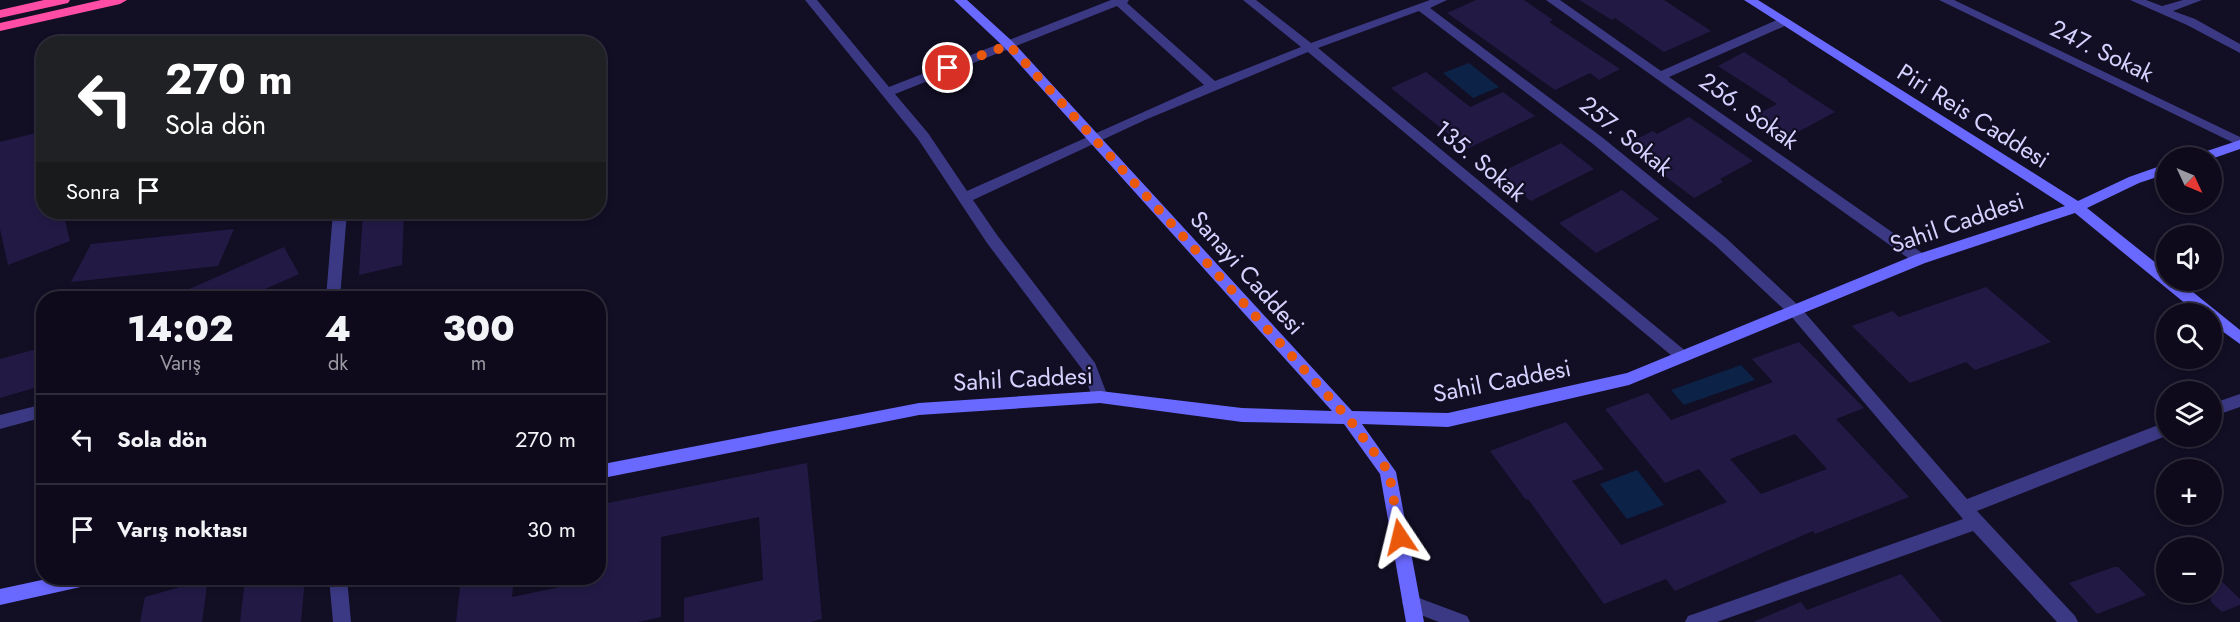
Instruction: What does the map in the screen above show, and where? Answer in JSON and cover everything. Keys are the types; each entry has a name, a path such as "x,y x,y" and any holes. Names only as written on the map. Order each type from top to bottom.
{"highway":[{"path":"0,14 63,0"},
{"path":"0,27 120,0"}],"street":[{"path":"811,0 923,136 992,239 1089,367 1101,397"},
{"name":"Sanayi Caddesi","path":"960,0 1009,45 1095,137 1349,419 1389,472 1415,622"},
{"name":"135. Sokak","path":"1248,0 1309,47 1683,357"},
{"path":"964,198 1095,137 1309,47 1441,0"},
{"name":"256. Sokak","path":"1552,0 1920,259"},
{"name":"Piri Reis Caddesi","path":"1750,0 2077,207 2156,271"},
{"name":"247. Sokak","path":"1945,0 2240,143"},
{"path":"2136,0 2191,22 2240,49"},
{"path":"2162,10 2196,0"},
{"path":"887,92 1120,1 1214,87"},
{"name":"257. Sokak","path":"1421,6 1598,141 1721,242 1795,311 1976,522 2069,622"},
{"path":"1660,76 1783,22"},
{"path":"2222,150 2240,143"},
{"name":"Sahil Caddesi","path":"606,470 919,409 1101,397 1242,415 1448,420 1629,379 1920,259 2077,207 2134,180 2156,172"},
{"path":"334,291 339,219"},
{"name":"Piri Reis Caddesi","path":"2181,291 2196,303"},
{"name":"Piri Reis Caddesi","path":"2222,324 2240,338"},
{"path":"2222,407 2240,400"},
{"path":"0,422 36,412"},
{"path":"1964,508 2156,433"},
{"path":"1694,622 1976,522"},
{"path":"0,597 44,585"},
{"path":"339,585 342,622"},
{"path":"1411,603 1461,622"}],"water":[{"path":"1469,63 1499,87 1473,98 1443,73"},
{"path":"1741,365 1755,380 1684,405 1671,390"},
{"path":"1637,470 1664,505 1627,519 1600,484"}],"building":[{"path":"1476,0 1524,0 1553,20 1549,22 1620,69 1599,80 1590,73 1555,90 1447,13"},
{"path":"1579,0 1664,0 1711,31 1664,52 1615,18 1612,20"},
{"path":"1744,52 1835,112 1783,140 1750,118 1777,104 1718,66"},
{"path":"1426,72 1470,107 1503,92 1535,116 1467,149 1391,88"},
{"path":"1689,117 1753,161 1720,179 1723,182 1694,198 1624,145 1653,131 1657,134"},
{"path":"36,133 36,219 65,219 70,241 8,265 0,229 0,142"},
{"path":"1561,143 1594,169 1531,201 1497,174"},
{"path":"1622,190 1659,219 1596,253 1559,223"},
{"path":"363,219 404,219 402,265 359,275"},
{"path":"234,229 218,266 71,282 91,244"},
{"path":"284,247 299,274 261,291 185,291"},
{"path":"1986,287 2051,342 1975,370 1966,362 1910,383 1852,326 1893,311 1899,317"},
{"path":"1799,342 1864,408 1836,419 1909,497 1815,534 1813,531 1675,591 1666,579 1604,604 1490,451 1566,422 1604,469 1572,481 1621,545 1727,502 1699,469 1665,483 1605,409 1648,393 1671,420 1773,382 1752,359","holes":["1795,434 1827,469 1761,494 1730,459"]},
{"path":"36,349 36,387 0,398 0,359"},
{"path":"807,463 822,619 810,622 684,622 684,598 763,580 759,517 661,537 661,617 638,622 456,622 460,585 513,585 512,597 569,585 606,585 606,503"},
{"path":"2118,567 2146,595 2097,614 2069,583"},
{"path":"1901,574 1942,622 1753,622 1801,602 1807,610"},
{"path":"2222,582 2240,599 2240,605 2222,612 2212,603 2222,603"},
{"path":"187,585 207,585 202,622 140,622 145,597"},
{"path":"244,585 304,585 301,622 240,622"}],"route":[{"path":"948,68 1009,45 1349,419 1389,472 1400,537"}]}
